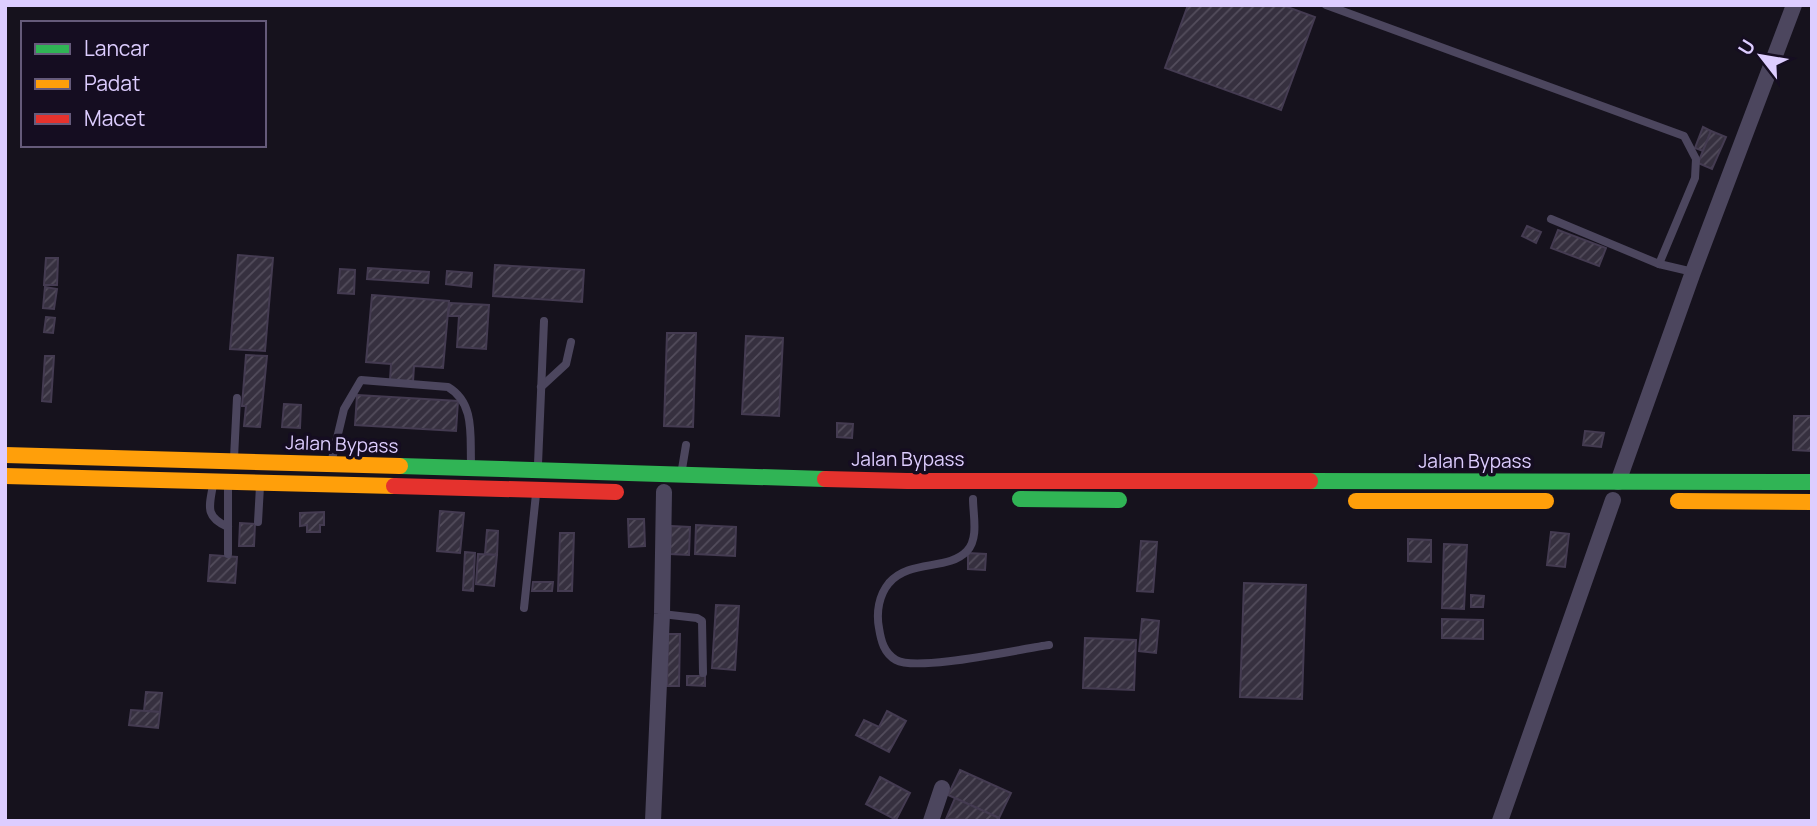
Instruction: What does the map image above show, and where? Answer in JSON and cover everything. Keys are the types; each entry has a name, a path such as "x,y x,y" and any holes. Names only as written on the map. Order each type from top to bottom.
{"highway":[{"name":"Jalan Bypass","path":"5,455 907,481 1812,482"},
{"path":"432,488 433,468"},
{"path":"5,476 626,492"},
{"path":"979,499 1134,500"},
{"name":"Jalan Bypass","path":"1337,501 1563,501"},
{"path":"1665,501 1812,502"}],"street":[{"path":"1618,482 1693,272 1794,5"},
{"path":"653,821 664,492"},
{"path":"1500,821 1613,500"},
{"path":"931,821 942,788"}],"lane":[{"path":"1326,5 1684,136 1696,159 1695,178 1659,264"},
{"path":"1551,219 1659,264 1693,272"},
{"path":"538,471 544,321"},
{"path":"541,387 566,364 571,342"},
{"path":"331,465 344,409 360,380 448,387 458,393 469,412 471,469"},
{"path":"234,461 237,398"},
{"path":"680,475 686,444"},
{"path":"221,482 228,527 228,554"},
{"path":"221,482 211,514 216,522 228,527"},
{"path":"258,522 260,483"},
{"path":"524,608 537,491"},
{"path":"979,499 974,538 968,550 958,558 916,567 897,575 887,585 879,600 878,623 887,653 898,662 920,664 1049,645"},
{"path":"662,614 702,621 703,673"}],"building":[{"path":"1188,5 1282,5 1315,17 1281,110 1165,68"},
{"path":"1703,127 1711,131 1703,151 1695,148"},
{"path":"1711,131 1726,137 1712,169 1698,163"},
{"path":"1527,226 1541,232 1536,243 1522,236"},
{"path":"1558,230 1606,248 1599,266 1551,248"},
{"path":"238,255 273,258 265,351 230,349"},
{"path":"46,258 58,258 57,285 44,285"},
{"path":"495,265 584,270 582,302 493,296"},
{"path":"368,268 429,272 428,283 367,279"},
{"path":"340,269 355,270 354,294 338,293"},
{"path":"447,271 472,273 471,287 446,284"},
{"path":"45,287 57,289 54,309 43,308"},
{"path":"372,295 449,301 443,368 414,366 413,382 390,380 391,364 366,362"},
{"path":"450,303 489,305 486,349 457,347 459,316 448,316"},
{"path":"46,317 55,318 53,333 44,332"},
{"path":"667,333 696,333 693,427 664,426"},
{"path":"746,336 783,338 779,416 742,414"},
{"path":"246,355 267,356 260,427 244,426 246,406 242,406"},
{"path":"45,356 54,356 51,402 42,401"},
{"path":"357,395 458,401 456,431 355,425"},
{"path":"284,404 301,405 300,428 282,427"},
{"path":"1794,416 1812,416 1811,451 1793,450"},
{"path":"837,423 853,424 852,438 837,437"},
{"path":"1585,431 1604,433 1601,447 1583,445"},
{"path":"440,511 464,513 460,553 437,551"},
{"path":"324,512 324,525 320,525 320,532 307,532 307,525 300,526 300,513"},
{"path":"628,519 644,519 645,546 629,547"},
{"path":"240,523 255,524 254,546 239,546"},
{"path":"696,525 736,527 735,556 695,554"},
{"path":"671,526 690,527 689,555 670,554"},
{"path":"487,530 498,531 497,555 485,554"},
{"path":"1551,532 1569,534 1565,567 1547,565"},
{"path":"560,533 574,533 572,591 558,591"},
{"path":"1408,539 1431,540 1431,562 1408,561"},
{"path":"1141,541 1157,542 1153,592 1137,591"},
{"path":"1444,544 1467,545 1464,609 1442,608"},
{"path":"465,552 475,553 473,591 463,590"},
{"path":"968,553 986,554 985,570 968,569"},
{"path":"478,554 497,555 494,586 476,584"},
{"path":"210,555 237,557 235,583 208,581"},
{"path":"533,582 553,582 552,591 532,591"},
{"path":"1244,583 1306,585 1302,699 1240,697"},
{"path":"1471,595 1484,596 1483,607 1471,607"},
{"path":"716,605 739,606 735,670 712,668"},
{"path":"1142,619 1159,621 1156,653 1139,651"},
{"path":"1442,619 1483,620 1483,639 1442,638"},
{"path":"668,634 680,634 679,686 667,686"},
{"path":"1085,638 1136,640 1134,690 1083,688"},
{"path":"687,676 705,676 705,686 687,685"},
{"path":"146,692 162,693 160,712 144,711"},
{"path":"131,710 160,712 158,728 129,725"},
{"path":"887,711 906,721 889,752 856,735 864,720 879,727"},
{"path":"960,770 1011,793 999,818 948,795"},
{"path":"880,777 910,793 896,820 866,804"},
{"path":"955,798 999,818 998,821 946,819"}],"traffic: fast":[{"path":"400,466 825,479"},
{"path":"1310,481 1812,482"},
{"path":"1020,499 1119,500"}],"traffic: slow":[{"path":"5,455 400,466"},
{"path":"5,476 394,486"},
{"path":"1356,501 1546,501"},
{"path":"1678,501 1812,502"}],"traffic: jam":[{"path":"825,479 1310,481"},
{"path":"394,486 616,492"}]}
